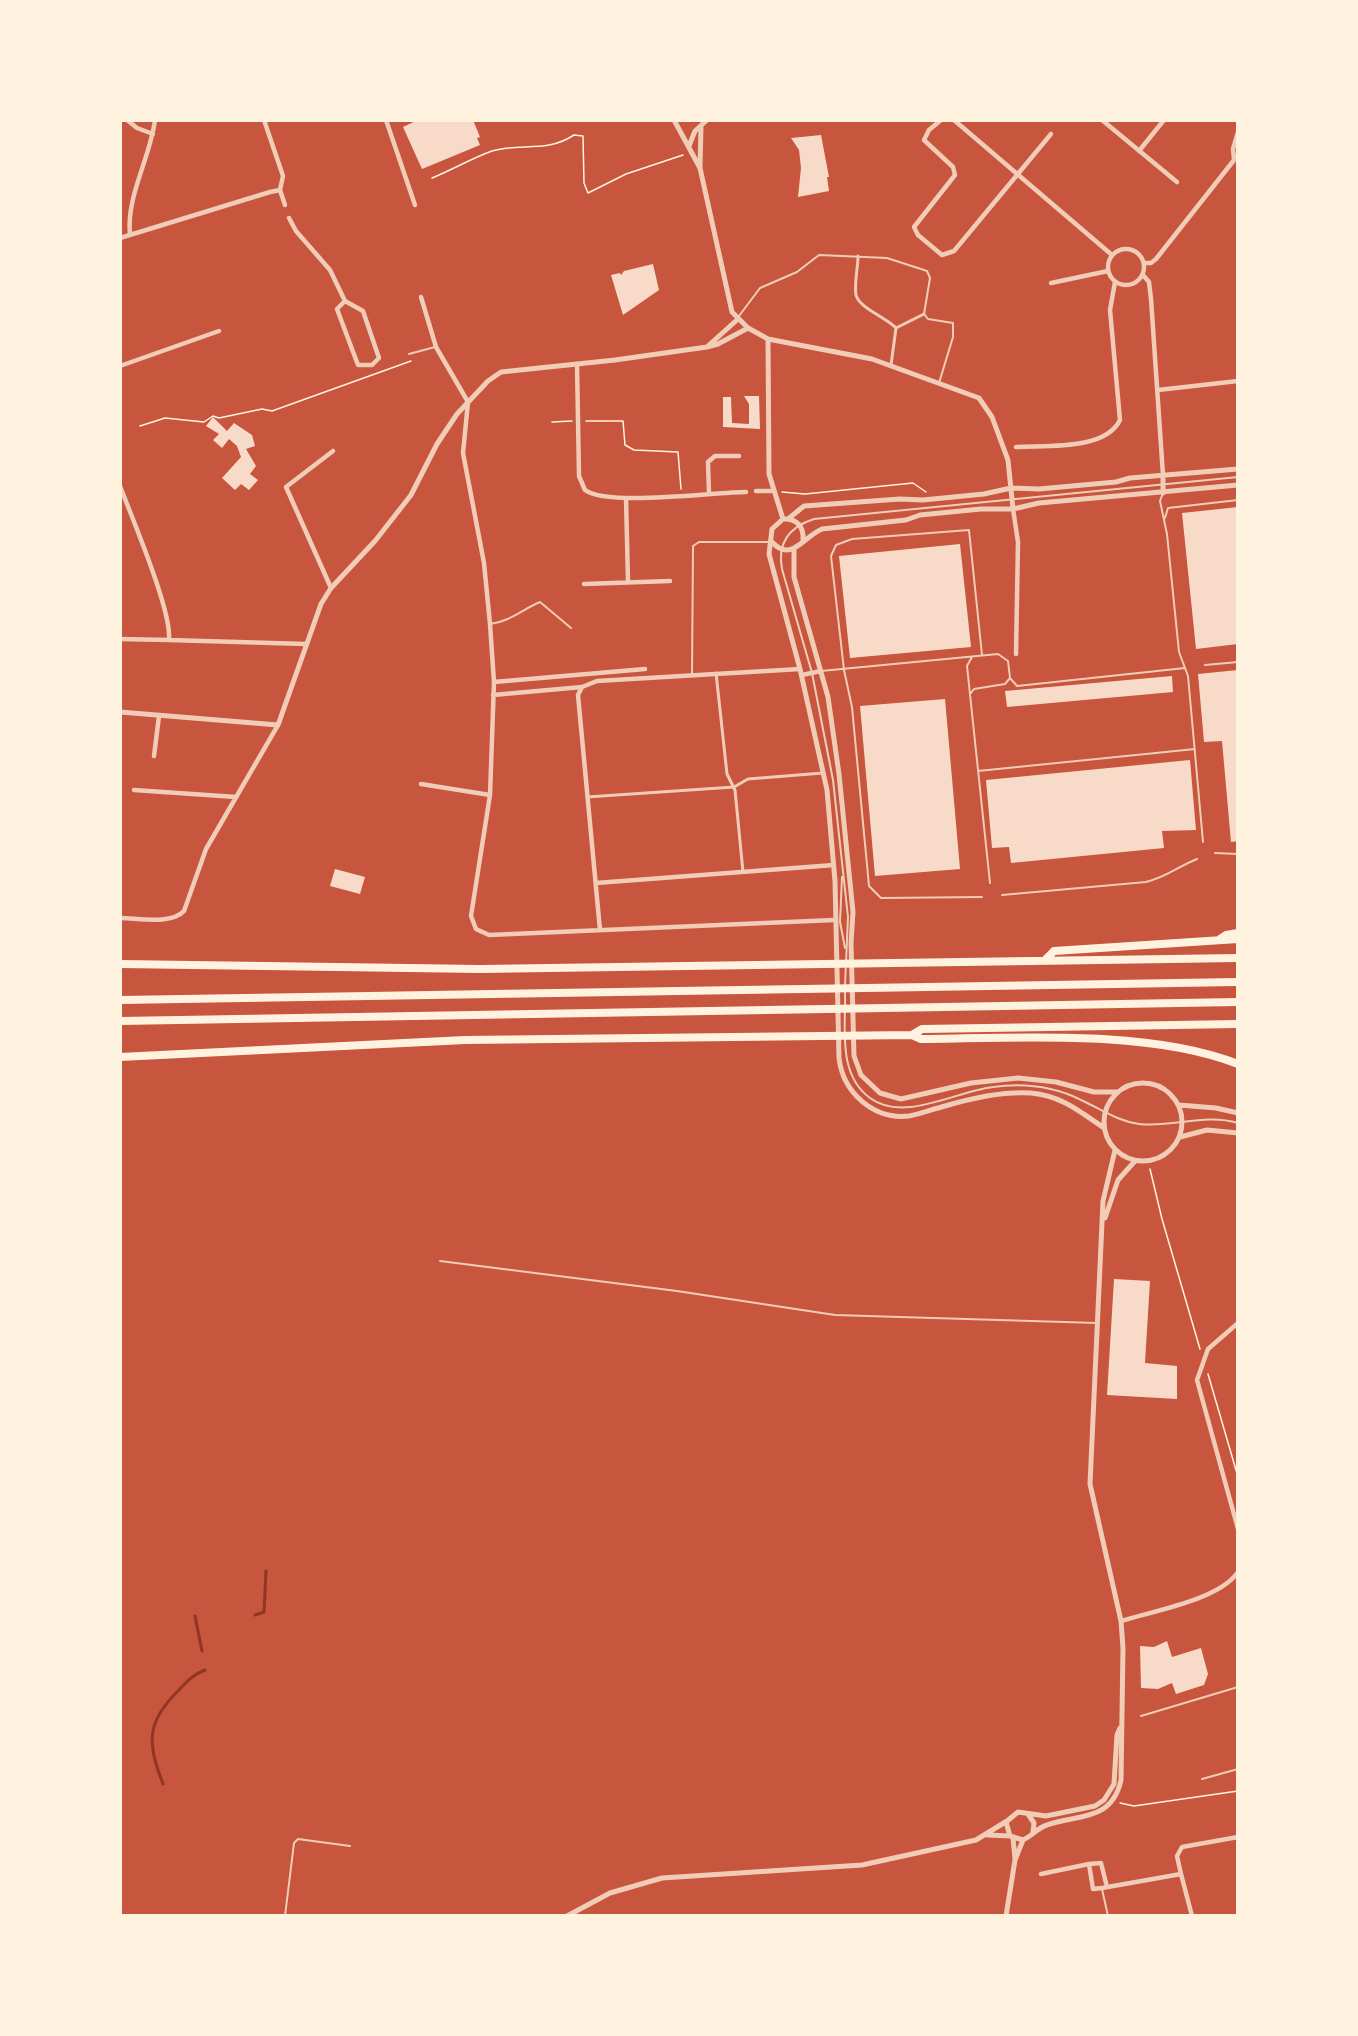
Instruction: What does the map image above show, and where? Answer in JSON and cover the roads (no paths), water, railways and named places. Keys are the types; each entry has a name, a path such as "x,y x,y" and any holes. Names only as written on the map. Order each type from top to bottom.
{"highway":[{"path":"1219,940 1226,935 1238,933"},
{"path":"1046,959 1054,951 1238,939"},
{"path":"120,964 480,969 1238,958"},
{"path":"120,1000 1238,982"},
{"path":"120,1021 1238,1002"},
{"path":"912,1035 922,1029 1238,1024"},
{"path":"120,1057 465,1040 912,1035 921,1039 1050,1039 1156,1044 1238,1064"}],"street":[{"path":"127,120 137,128 153,134"},
{"path":"130,235 128,216 153,134 155,120"},
{"path":"264,120 283,176 284,182 280,190 285,205"},
{"path":"386,120 415,205"},
{"path":"674,120 700,168"},
{"path":"688,148 691,137 707,120"},
{"path":"941,120 929,130 924,140 953,167 955,175 914,227 918,235 936,252 946,254 954,250 1051,134"},
{"path":"954,120 1112,255"},
{"path":"1102,120 1177,182"},
{"path":"1138,150 1164,120"},
{"path":"701,126 700,168 729,306 738,319 748,328 768,339 873,358 979,398 985,404 1008,460 1018,542 1016,654"},
{"path":"1144,263 1151,263 1156,259 1236,157 1233,149 1238,132"},
{"path":"680,133 691,137 700,136"},
{"path":"120,238 280,190"},
{"path":"289,218 296,231 330,270 345,301 363,311 379,358 372,365 358,365 337,309 345,301"},
{"path":"1127,249 1140,256 1144,263 1143,275 1139,280 1127,286 1115,282 1108,271 1112,255 1127,249"},
{"path":"858,256 856,295 861,304 887,318 896,328 891,365"},
{"path":"1051,284 1108,271"},
{"path":"1143,275 1149,282 1158,390 1163,493"},
{"path":"1016,447 1091,443 1116,428 1120,420 1110,310 1115,282"},
{"path":"421,297 436,347 468,402 463,453 484,563 490,624 494,682 490,795 471,916 476,929 489,935 834,920"},
{"path":"896,328 924,314"},
{"path":"707,347 738,319"},
{"path":"120,918 179,917 187,904 206,849 278,725 321,604 332,588 400,510 447,427 488,381 501,372 707,347 718,344 748,328"},
{"path":"120,366 219,331"},
{"path":"768,339 770,388 766,400 772,490 785,519 800,525 803,540"},
{"path":"577,364 581,484 590,494 626,498 682,497 709,492 746,492"},
{"path":"1158,390 1238,381"},
{"path":"332,588 286,487 333,451"},
{"path":"709,492 708,462 715,456 739,456"},
{"path":"1238,470 1039,489 1011,488 934,499 804,506 772,529 769,554 801,672 824,772 834,865 839,1059 847,1086 860,1100 881,1113 910,1116 992,1095 1028,1093 1064,1101 1104,1128 1115,1150 1135,1161 1158,1159 1167,1154 1180,1137 1183,1120 1179,1105 1166,1090 1147,1083 1137,1083 1118,1092 1094,1092 1056,1082 1018,1078 971,1083 901,1099 887,1096 874,1089 861,1075 854,1056 851,944 853,912 842,795 832,718 794,577 794,550 803,540 822,529 981,509 1013,509 1039,503 1238,485"},
{"path":"120,486 163,607 170,629 169,640"},
{"path":"756,491 772,490"},
{"path":"626,498 628,582"},
{"path":"772,542 781,550 794,550"},
{"path":"584,584 670,581"},
{"path":"120,638 306,644"},
{"path":"494,682 645,669"},
{"path":"493,695 582,687 597,681 786,669 812,673 821,671"},
{"path":"716,674 727,774 734,787 742,872"},
{"path":"582,687 578,695 600,930"},
{"path":"120,712 278,725"},
{"path":"154,756 159,716"},
{"path":"587,797 734,787 748,779 824,772"},
{"path":"421,784 490,795"},
{"path":"134,790 236,797"},
{"path":"596,883 834,865"},
{"path":"1104,1128 1105,1113 1118,1092"},
{"path":"1179,1105 1216,1108 1238,1113"},
{"path":"1180,1137 1207,1130 1238,1133"},
{"path":"1006,1916 1015,1860 1023,1840 1048,1824 1098,1813 1113,1802 1121,1780 1123,1739 1120,1728 1124,1648 1090,1484 1103,1201 1115,1150"},
{"path":"1103,1226 1118,1180 1135,1161"},
{"path":"1238,1323 1210,1346 1203,1358 1197,1380 1197,1390 1238,1529"},
{"path":"1120,1621 1214,1592 1231,1581 1238,1572"},
{"path":"988,1835 1018,1812 1046,1816 1095,1806 1108,1796 1114,1784 1117,1735 1120,1728"},
{"path":"1028,1814 1034,1822 1033,1833"},
{"path":"1007,1820 1006,1826 1012,1837 1015,1860"},
{"path":"567,1916 610,1893 662,1878 862,1865 948,1847 988,1835 1023,1840"},
{"path":"1192,1916 1177,1856 1182,1847 1238,1837"},
{"path":"1041,1874 1101,1863 1105,1888"},
{"path":"1089,1864 1093,1889 1181,1874"}],"lane":[{"path":"738,319 760,288 797,272 819,255 887,258 927,271 930,278 924,314 928,319 953,323 952,337 939,383"},
{"path":"409,354 436,347"},
{"path":"844,948 848,917 833,780 812,673 782,569 781,550 785,536 800,525 814,519 1238,477"},
{"path":"1163,493 1160,501 1179,652 1188,676 1203,842"},
{"path":"1164,521 1168,508 1238,500"},
{"path":"982,655 969,530 852,539 836,545 831,556 844,669 852,707 869,886 881,898 982,897"},
{"path":"692,675 693,546 699,542 763,544 772,542"},
{"path":"490,624 504,623 525,608 540,602 571,628"},
{"path":"821,671 998,654 1004,656 1009,664 1010,678 1017,686 1185,668"},
{"path":"973,656 967,666 990,883"},
{"path":"1205,665 1238,662"},
{"path":"971,693 974,689 1005,684 1010,678"},
{"path":"978,771 1196,749"},
{"path":"1215,853 1238,854"},
{"path":"1002,895 1146,882 1163,878 1197,860"},
{"path":"842,877 840,922 844,948 846,1058 850,1073 858,1087 871,1098 890,1106 906,1107 984,1088 1024,1085 1069,1094 1105,1113 1138,1124 1159,1125 1211,1118 1238,1123"},
{"path":"440,1261 677,1291 835,1315 1097,1323"},
{"path":"1141,1716 1238,1687"},
{"path":"1202,1779 1238,1768"},
{"path":"285,1916 294,1843 298,1839 350,1846"},
{"path":"1105,1888 1108,1916"}],"waterway":[{"path":"255,1615 264,1612 266,1571"},
{"path":"195,1616 202,1651"},
{"path":"163,1784 152,1744 155,1723 160,1712 182,1687 205,1670"}]}
